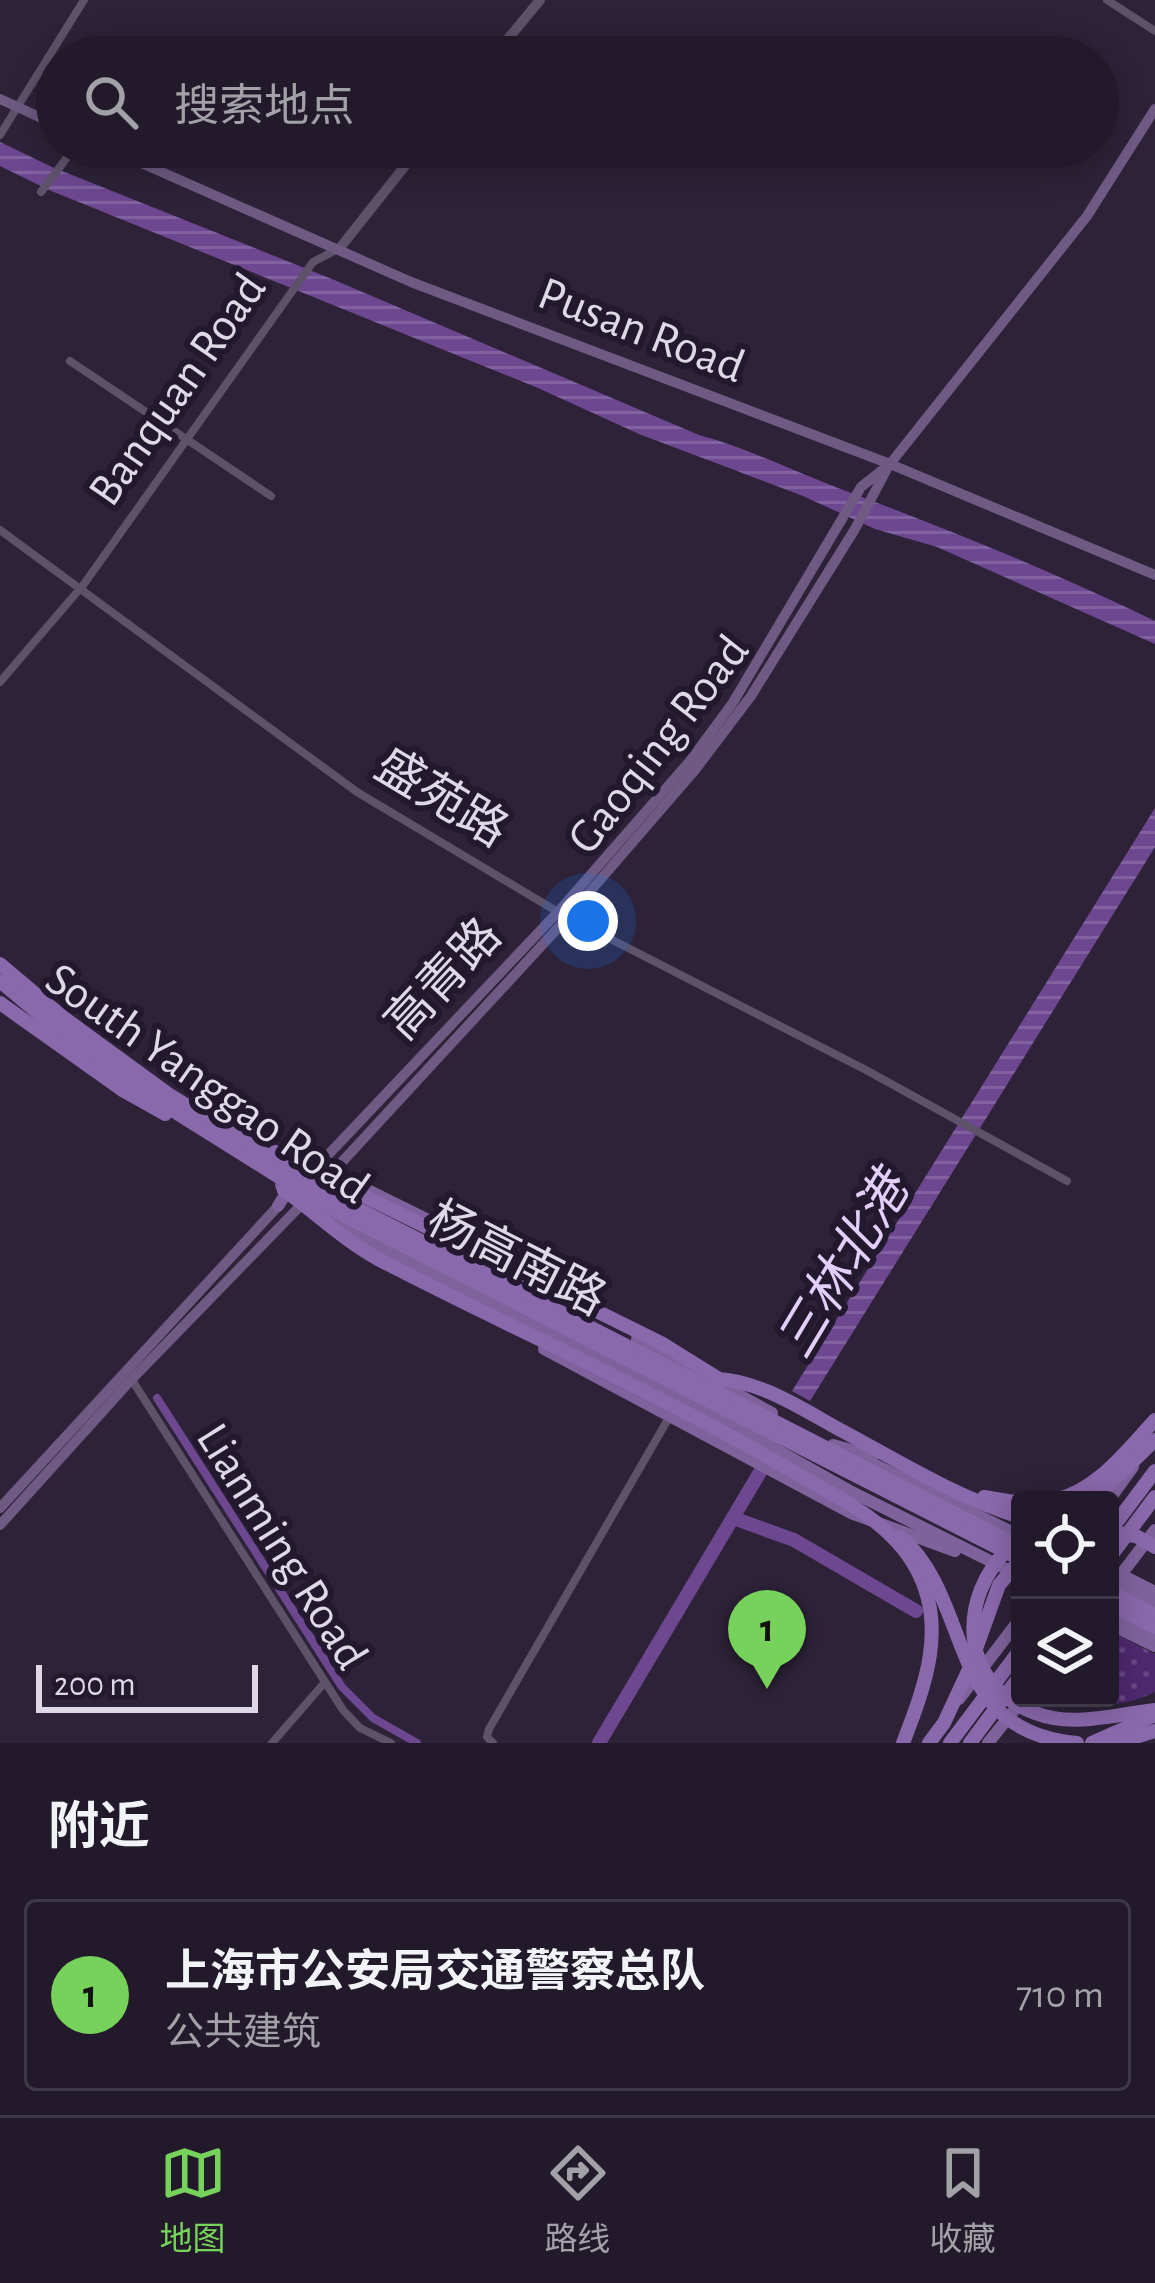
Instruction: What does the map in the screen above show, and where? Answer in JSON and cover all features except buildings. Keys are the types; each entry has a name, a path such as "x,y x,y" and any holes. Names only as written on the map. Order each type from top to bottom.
{"highway":[{"name":"杨高南路","path":"0,960 135,1071 192,1111 333,1196 532,1305 704,1412"},
{"path":"0,960 172,1090"},
{"name":"杨高南路","path":"0,983 155,1098 324,1205 532,1305 720,1380"},
{"path":"0,1003 124,1091 179,1122"},
{"name":"杨高南路","path":"135,1071 286,1159 452,1238 680,1363 761,1435"},
{"name":"杨高南路","path":"155,1098 179,1122 266,1177 374,1257 655,1396 863,1467 1011,1537"},
{"path":"720,1380 785,1400 813,1415 863,1467 926,1475 987,1498 1011,1502"},
{"path":"704,1412 761,1435 838,1498 894,1530 919,1552 933,1572 963,1658 987,1698 1034,1733 1076,1743"},
{"path":"1074,1491 1116,1463 1155,1420"},
{"path":"1103,1491 1155,1439"},
{"name":"杨高南路","path":"798,1442 813,1455 863,1467 1011,1562"},
{"path":"1119,1519 1155,1471"},
{"path":"926,1475 1011,1514"},
{"path":"1119,1545 1155,1497"},
{"path":"862,1511 902,1546 928,1595 933,1631 926,1684 903,1743"},
{"path":"1119,1520 1155,1529"},
{"path":"1119,1533 1155,1547"},
{"path":"1011,1548 996,1560 971,1619 974,1640 992,1682 1017,1705 1038,1714 1079,1721 1155,1713"},
{"path":"927,1743 965,1680 999,1586 1011,1576"},
{"path":"1119,1587 1155,1615"},
{"path":"1119,1612 1155,1630"},
{"path":"950,1743 1011,1662"},
{"path":"970,1743 1011,1688"},
{"path":"1093,1743 1155,1713"},
{"path":"1117,1743 1155,1731"}],"main road":[{"path":"0,99 36,115"},
{"name":"Gaoqing Road","path":"1119,166 1155,110"},
{"name":"Pusan Road","path":"153,168 411,282 890,464 1155,574"},
{"name":"Gaoqing Road","path":"328,1177 665,807 738,713 877,494 890,464 1087,216 1118,168"},
{"name":"高青路","path":"0,1508 563,914 721,720 861,487 890,464"},
{"name":"South Yanggao Road","path":"0,960 294,1193"},
{"name":"South Yanggao Road","path":"0,983 120,1077 382,1248 704,1412"},
{"name":"杨高南路","path":"219,1144 294,1193 312,1219 368,1258 725,1445"},
{"name":"South Yanggao Road","path":"294,1193 328,1177 631,1323 655,1349"},
{"name":"杨高南路","path":"328,1177 680,1363"},
{"path":"0,1525 294,1193 285,1191 276,1180"},
{"name":"杨高南路","path":"655,1349 720,1380 761,1435"},
{"name":"杨高南路","path":"704,1412 725,1445"},
{"path":"725,1445 761,1435 778,1474 867,1521 1011,1565"},
{"path":"1115,1491 1155,1439"},
{"path":"798,1442 850,1491 1011,1564"},
{"name":"杨高南路","path":"798,1442 833,1445 863,1467"},
{"path":"833,1445 869,1455 1011,1523"},
{"path":"1119,1573 1155,1529"},
{"path":"1119,1583 1155,1592"},
{"path":"1119,1585 1155,1604"},
{"path":"1119,1628 1155,1646"},
{"path":"927,1743 1011,1631"},
{"path":"988,1743 1017,1707"}],"street":[{"path":"62,36 84,0"},
{"path":"510,36 540,0"},
{"path":"1107,0 1155,31"},
{"path":"0,135 36,78"},
{"path":"41,192 60,168"},
{"name":"Banquan Road","path":"0,682 79,590 313,262 339,249 403,168"},
{"path":"70,361 272,496"},
{"name":"盛苑路","path":"0,530 357,792 563,914 1067,1181"},
{"name":"Lianming Road","path":"129,1376 325,1682 355,1724 391,1743"},
{"path":"493,1743 487,1737 489,1730 671,1414"},
{"path":"272,1743 325,1682"}],"shaded area":[{"path":"0,142 36,159 36,168 54,168 332,279 699,435 1038,567 1155,621 1155,644 937,547 875,529 803,496 639,434 0,166"},
{"path":"1155,808 1155,847 810,1401 792,1391"},
{"path":"1119,1636 1155,1654 1155,1692 1119,1703"}],"waterway":[{"path":"157,1398 342,1687 373,1718 417,1743"},
{"name":"三林北港","path":"599,1743 769,1457"},
{"path":"733,1518 794,1540 916,1611"}],"place":[{"name":"上海市公安局交通警察总队","path":"767,1689"}]}
